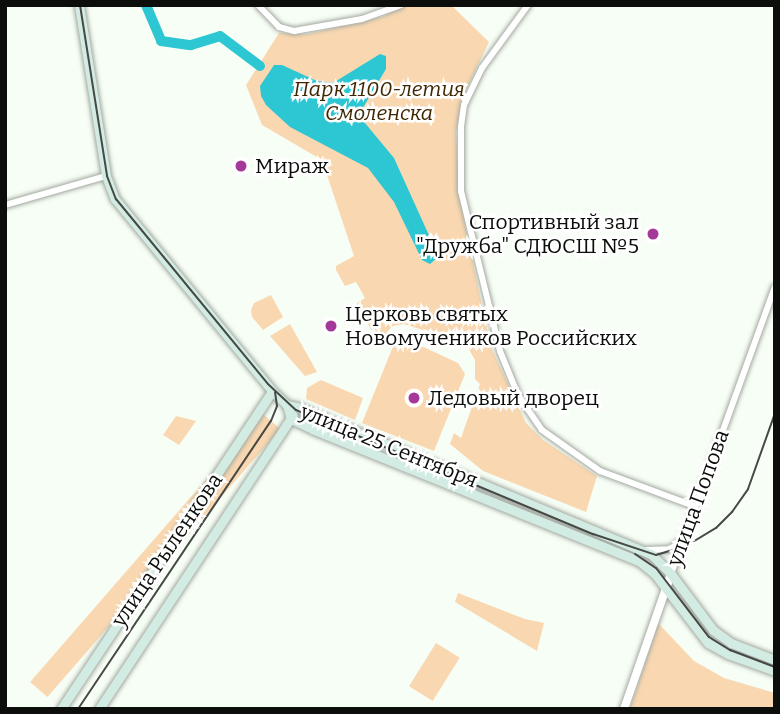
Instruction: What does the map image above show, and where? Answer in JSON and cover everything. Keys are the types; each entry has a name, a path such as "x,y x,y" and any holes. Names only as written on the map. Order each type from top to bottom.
{"main road":[{"name":"улица 25 Сентября","path":"79,5 106,176 115,199 272,391 287,405 298,407 652,555 671,574 713,630 731,642 775,660"},
{"name":"улица Рыленкова","path":"61,709 272,391"},
{"path":"287,405 291,419 632,558 650,569 708,643 728,654 775,671"},
{"name":"улица Рыленкова","path":"99,709 298,407"}],"street":[{"path":"258,5 279,27 294,31 362,19 401,5"},
{"path":"528,5 482,68 464,105 461,127 463,202 500,351 523,405 542,430 600,471 694,506"},
{"path":"5,205 106,176"},
{"name":"улица Попова","path":"624,709 681,541 775,287"},
{"path":"633,545 655,551 670,549 681,541"}],"green space":[{"name":"Парк 1100-летия Смоленска","path":"406,5 451,5 489,42 466,90 456,132 459,190 465,225 491,347 526,423 543,440 597,476 586,512 483,471 450,444 454,433 461,438 480,384 475,379 475,360 466,344 404,324 393,326 381,346 356,304 365,298 356,282 345,286 336,270 336,266 354,256 322,160 262,125 246,85 279,33 308,34 382,17"},
{"path":"271,295 283,317 263,330 252,317 251,310 254,303"},
{"path":"290,324 317,372 305,376 270,336"},
{"name":"Ледовый дворец","path":"415,343 458,363 465,374 434,451 362,423 394,344"},
{"path":"321,380 363,398 355,420 306,399 307,388"},
{"path":"263,414 280,429 47,697 30,682"},
{"path":"176,416 196,421 179,445 163,435"},
{"path":"458,593 525,619 544,623 537,651 455,602"},
{"path":"658,623 694,661 724,678 775,693 775,709 630,709"},
{"path":"436,643 460,658 433,701 409,686"}],"water":[{"path":"380,54 386,56 386,69 360,117 394,158 437,253 437,258 430,264 422,260 394,202 368,168 290,127 266,105 261,96 260,86 274,65 282,65 317,81 333,83"}],"waterway":[{"path":"146,5 161,41 191,45 220,36 260,66"}],"tram line":[{"path":"80,5 107,176 116,199 268,384 296,410 593,534 656,555 686,546 716,528 732,512 748,489 775,413"},
{"path":"78,709 271,421 277,406 275,392"},
{"path":"635,554 656,568 709,637 730,650 775,667"}],"place":[{"name":"Мираж","path":"241,166"},
{"name":"Спортивный зал \"Дружба\" СДЮСШ №5","path":"653,234"},
{"name":"Церковь святых Новомучеников Российских","path":"331,326"},
{"name":"Ледовый дворец","path":"414,398"}]}
